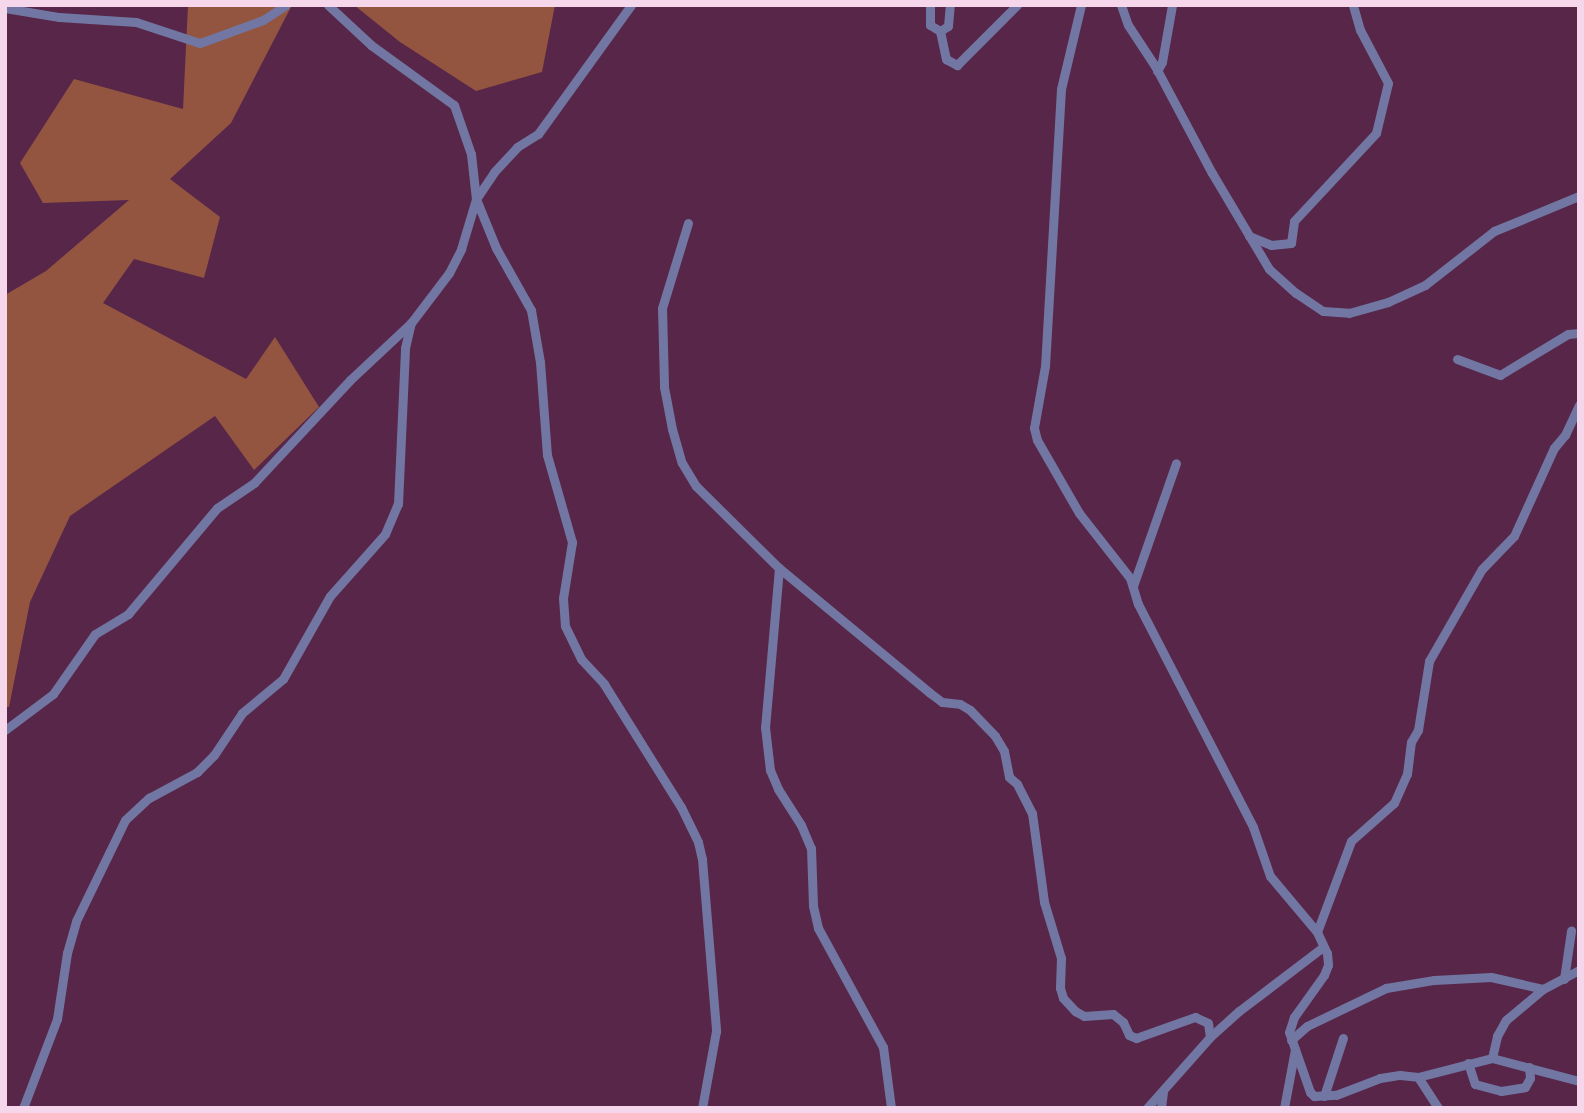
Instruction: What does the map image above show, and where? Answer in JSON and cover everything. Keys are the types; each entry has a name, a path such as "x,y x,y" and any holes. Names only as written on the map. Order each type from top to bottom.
{"street":[{"path":"5,8 51,10 136,22 174,37 200,43 263,20 286,5"},
{"path":"328,5 371,45 454,105 471,154 476,199 496,247 531,310 536,333 547,455 572,542 563,598 565,626 570,640 604,684 681,807 698,842 709,913 716,1031 702,1108"},
{"path":"5,730 53,694 95,634 128,614 217,508 254,483 350,380 411,323 449,273 461,249 476,199 503,160 538,134 631,5"},
{"path":"930,5 930,25 940,31 946,59 957,65 1017,5"},
{"path":"940,31 948,26 950,5"},
{"path":"1081,5 1061,89 1045,366 1034,428 1040,450 1079,513 1133,586 1138,604 1253,827 1270,876 1317,932 1328,956 1328,965 1294,1017 1289,1032 1310,1092 1314,1096 1336,1095 1380,1078 1400,1075 1418,1077 1492,1058 1579,1081"},
{"path":"1121,5 1128,25 1157,71 1247,236 1269,269 1322,311 1349,313 1425,285 1494,231 1579,196"},
{"path":"1157,71 1162,62 1172,5"},
{"path":"1247,236 1271,245 1291,243 1294,220 1376,133 1388,83 1360,30 1353,5"},
{"path":"688,223 662,308 664,387 671,429 682,463 696,486 779,568 942,702 960,704 970,710 995,736 1004,751 1009,776 1017,784 1032,813 1044,902 1053,941 1061,958 1060,988 1063,998 1075,1011 1084,1016 1113,1014 1123,1022 1129,1035 1136,1038 1195,1017 1208,1023 1210,1037"},
{"path":"23,1108 57,1019 67,953 76,921 125,820 149,798 197,772 214,755 242,713 284,679 330,596 386,534 398,504 405,348 411,323"},
{"path":"1457,359 1500,375 1568,334 1579,333"},
{"path":"1317,932 1352,841 1394,803 1407,774 1411,742 1418,730 1429,661 1482,569 1514,537 1554,448 1565,435 1579,405"},
{"path":"1133,586 1176,463"},
{"path":"779,568 765,727 770,770 811,848 813,906 818,928 883,1047 891,1108"},
{"path":"1564,979 1571,931"},
{"path":"1147,1108 1210,1037 1239,1011 1323,947"},
{"path":"1492,1058 1497,1036 1506,1020 1543,989 1579,970"},
{"path":"1284,1108 1293,1044 1307,1026 1386,989 1434,980 1491,977 1543,989"},
{"path":"1324,1096 1343,1038"},
{"path":"1468,1063 1475,1084 1501,1091 1525,1087 1530,1078 1529,1067"},
{"path":"1418,1077 1437,1108"},
{"path":"1161,1108 1163,1092"},
{"path":"1335,1108 1336,1095"}],"shaded area":[{"path":"188,5 292,5 231,123 170,179 220,217 204,278 134,259 103,303 246,379 275,337 319,407 254,470 215,416 70,516 30,602 9,707 5,707 5,295 46,271 129,200 43,203 20,163 74,79 183,109"},
{"path":"354,5 555,5 542,72 476,91 400,42"}]}
